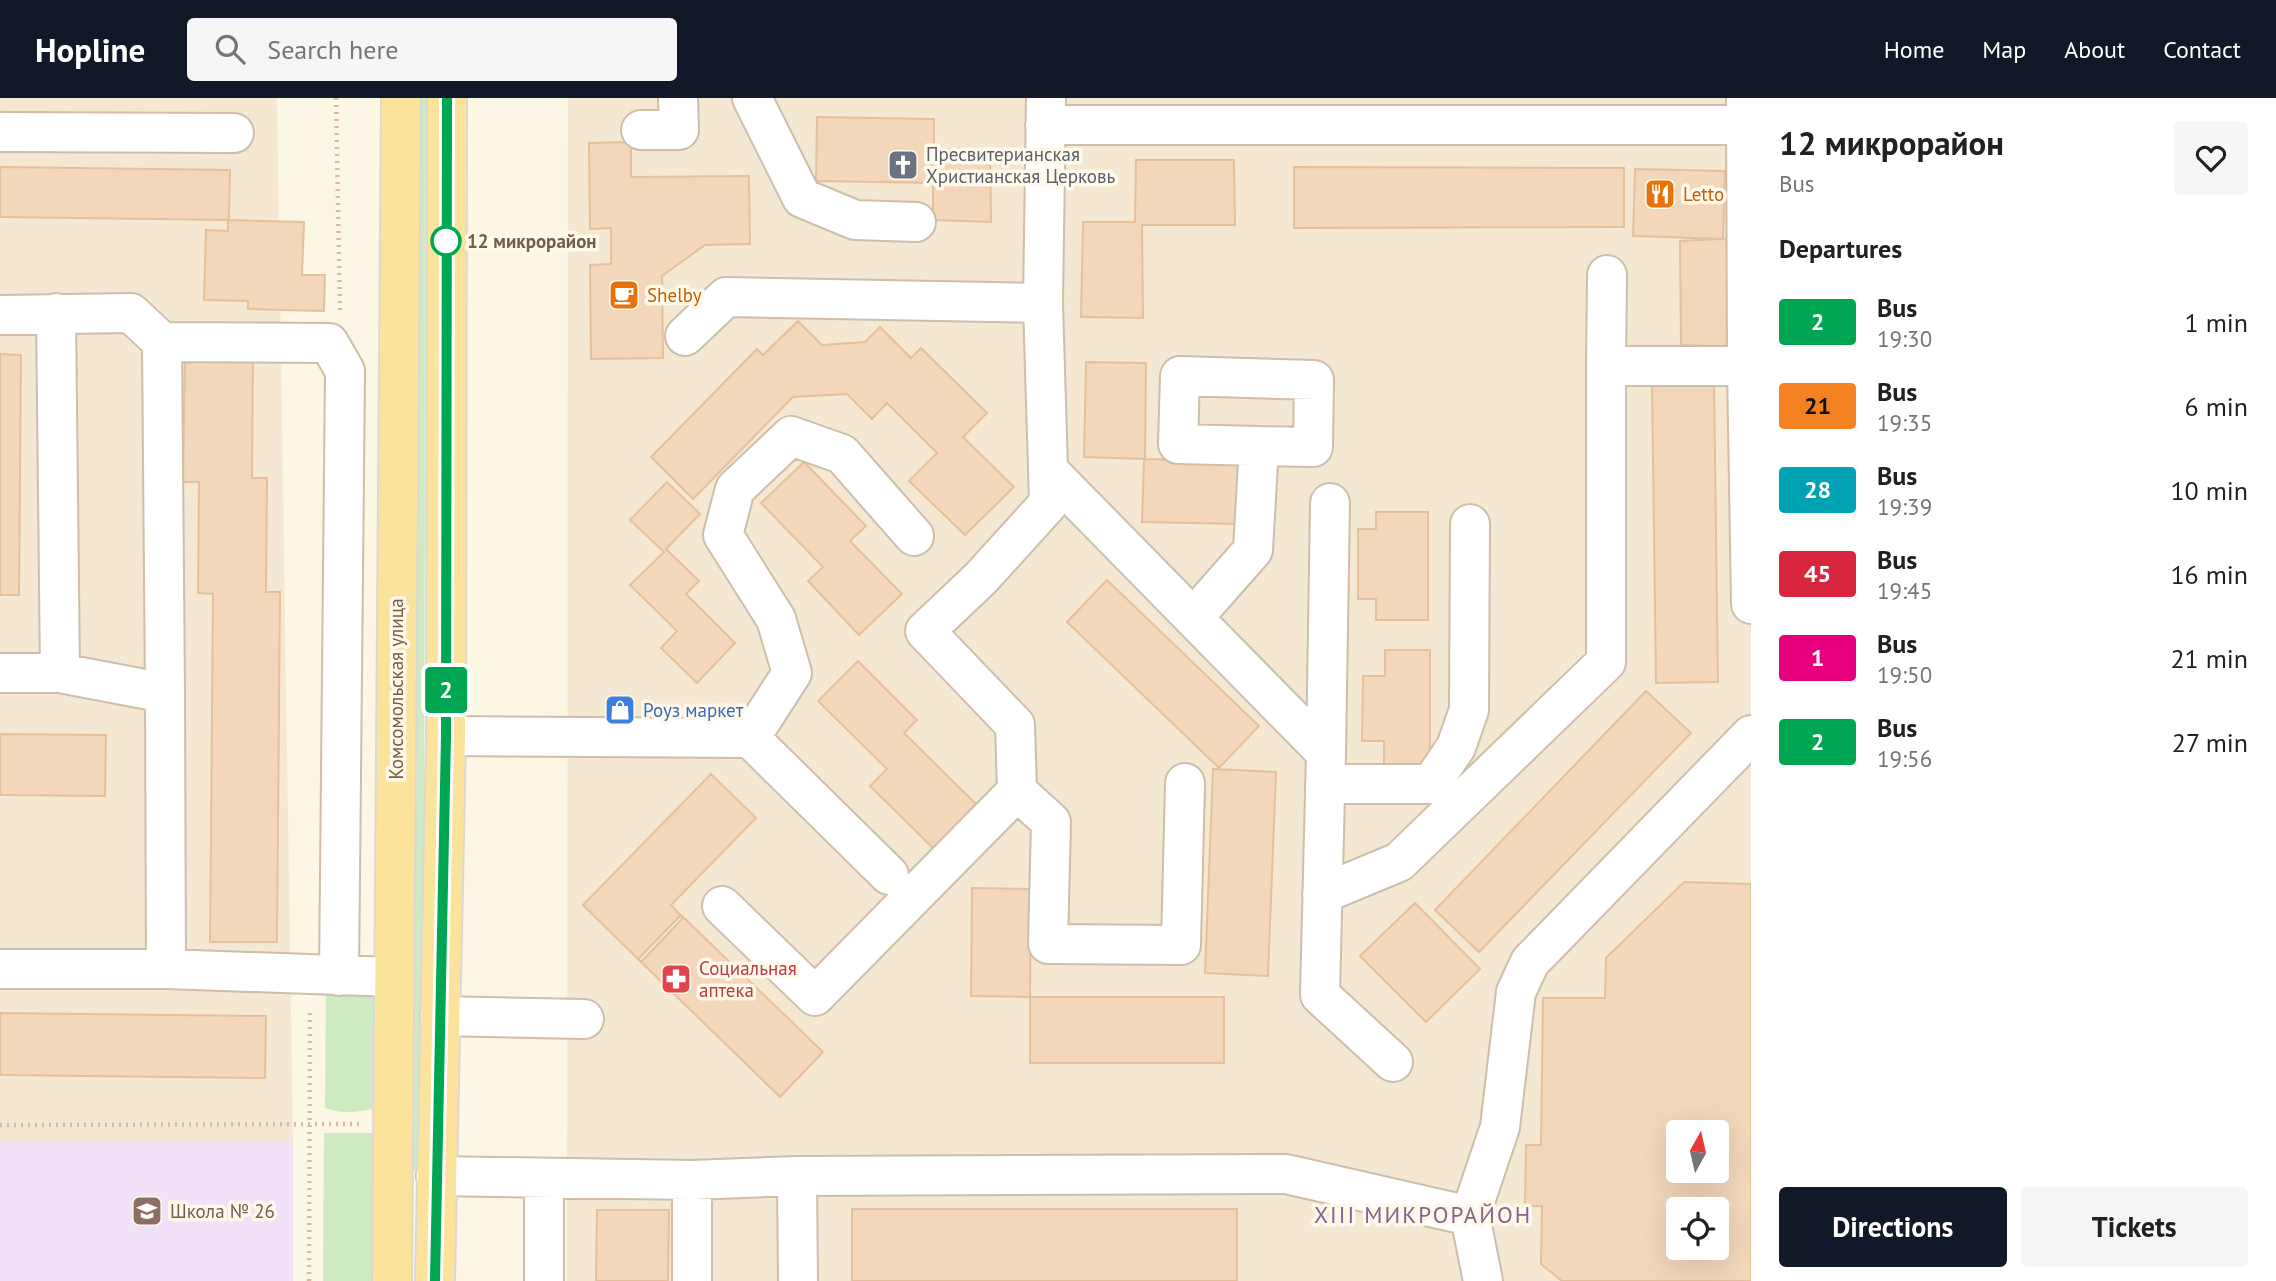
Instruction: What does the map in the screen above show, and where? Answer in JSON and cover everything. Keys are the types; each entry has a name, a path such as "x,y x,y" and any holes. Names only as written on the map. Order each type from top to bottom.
{"main road":[{"name":"Комсомольская улица","path":"392,1281 401,98"},
{"path":"435,1281 446,736 447,98"}],"lane":[{"path":"641,130 678,130 678,98"},
{"path":"752,98 802,198 855,220 916,222"},
{"path":"1185,783 1181,945 1048,944 1051,822 1017,791 1015,725 925,631 981,578 1049,503 1043,303 1045,111 1748,116 1747,366 1751,604"},
{"path":"0,132 234,133"},
{"path":"1322,894 1399,863 1606,662 1607,275"},
{"path":"685,335 726,297 1043,303"},
{"path":"56,313 60,673"},
{"path":"0,315 131,313 162,342 329,342 345,372 339,976"},
{"path":"162,342 166,969"},
{"path":"1606,366 1747,366"},
{"path":"750,738 792,673 776,619 723,535 735,489 792,436 842,454 914,536"},
{"path":"1193,618 1253,550 1259,446"},
{"path":"1048,470 1193,618 1325,768 1431,784 1456,747 1469,710 1469,524"},
{"path":"1330,503 1320,995 1393,1062"},
{"path":"344,573 397,573"},
{"path":"0,673 60,673 165,693"},
{"path":"1482,1281 1470,1216 1500,1128 1516,992 1530,962 1751,735"},
{"path":"446,736 750,738 889,874"},
{"path":"722,906 815,996 1017,791"},
{"path":"0,968 166,969 394,977"},
{"path":"440,1016 584,1019"},
{"path":"436,1176 692,1180 797,1176 1286,1174 1470,1216"},
{"path":"797,1176 798,1281"},
{"path":"544,1178 544,1281"},
{"path":"692,1180 692,1281"}],"path":[{"path":"0,1125 362,1125"}],"shaded area":[{"path":"0,98 277,98 293,1281 0,1281"},
{"path":"568,98 1751,98 1751,1281 567,1281"},
{"name":"Школа № 26","path":"0,1141 293,1141 293,1281 0,1281"}],"green space":[{"path":"413,98 426,98 423,1171 410,1171"},
{"path":"326,983 376,985 373,1109 349,1112 325,1108"},
{"path":"324,1133 377,1133 376,1281 323,1281"}],"building":[{"name":"Пресвитерианская Христианская Церковь","path":"817,117 934,119 934,149 990,149 991,222 933,220 933,183 816,181"},
{"path":"631,142 631,177 749,176 750,244 705,245 662,276 663,358 591,359 590,265 611,264 611,228 590,229 589,143"},
{"path":"1136,160 1234,160 1235,225 1142,225 1143,318 1081,317 1083,222 1135,222"},
{"path":"0,167 230,170 229,220 0,217"},
{"path":"1294,167 1624,168 1624,227 1294,228"},
{"path":"1635,169 1725,171 1723,239 1633,236"},
{"path":"228,220 304,222 302,275 325,275 324,311 248,309 248,301 204,300 206,230 228,231"},
{"path":"1741,238 1740,347 1681,345 1680,241"},
{"path":"798,321 822,345 865,342 880,327 911,358 921,348 987,413 963,437 1014,487 965,535 909,481 937,453 887,403 872,419 847,394 793,397 693,499 651,457 757,349 763,355"},
{"path":"0,354 21,355 19,595 0,595"},
{"path":"185,356 253,357 252,478 267,478 266,592 280,592 277,942 210,942 213,594 198,593 199,482 183,482"},
{"path":"1086,362 1146,363 1145,459 1084,457"},
{"path":"1714,382 1718,682 1656,683 1652,383"},
{"path":"1144,459 1240,461 1239,524 1142,522"},
{"path":"804,462 866,526 850,541 902,594 859,635 808,581 823,567 761,503"},
{"path":"667,482 700,514 666,549 699,581 686,594 735,643 697,683 661,648 677,631 630,585 664,552 630,520"},
{"path":"1376,512 1428,512 1428,620 1376,620 1376,599 1358,599 1358,529 1376,529"},
{"path":"1107,580 1259,726 1219,768 1067,622"},
{"path":"1385,650 1430,650 1430,769 1384,769 1384,741 1362,741 1363,676 1385,676"},
{"path":"858,661 917,720 904,733 977,805 934,849 870,786 887,769 818,701"},
{"path":"1646,691 1691,733 1479,952 1435,910"},
{"path":"0,734 106,735 105,796 0,795"},
{"path":"1213,769 1276,772 1268,976 1205,973"},
{"path":"711,774 756,818 671,905 683,918 641,962 583,905"},
{"path":"1684,882 1751,884 1751,1281 1562,1281 1541,1264 1542,1206 1525,1206 1526,1145 1541,1145 1543,998 1605,998 1606,958"},
{"path":"972,888 1031,889 1030,997 971,996"},
{"path":"1415,903 1480,969 1426,1022 1360,956"},
{"path":"681,915 823,1052 780,1097 638,959"},
{"path":"1030,997 1224,997 1224,1063 1030,1063"},
{"path":"0,1013 266,1016 265,1078 0,1075"},
{"path":"852,1209 1237,1209 1237,1281 852,1281"},
{"path":"597,1210 669,1210 668,1281 596,1281"}],"bus line":[{"name":"2","path":"435,1281 446,736 447,98"}],"place":[{"name":"Пресвитерианская Христианская Церковь","path":"903,165"},
{"name":"Letto","path":"1660,194"},
{"name":"12 микрорайон","path":"446,241"},
{"name":"Shelby","path":"624,295"},
{"name":"Роуз маркет","path":"620,710"},
{"name":"Социальная аптека","path":"676,979"},
{"name":"Школа № 26","path":"147,1211"}],"district":[{"name":"XIII МИКРОРАЙОН","path":"1423,1214"}]}
